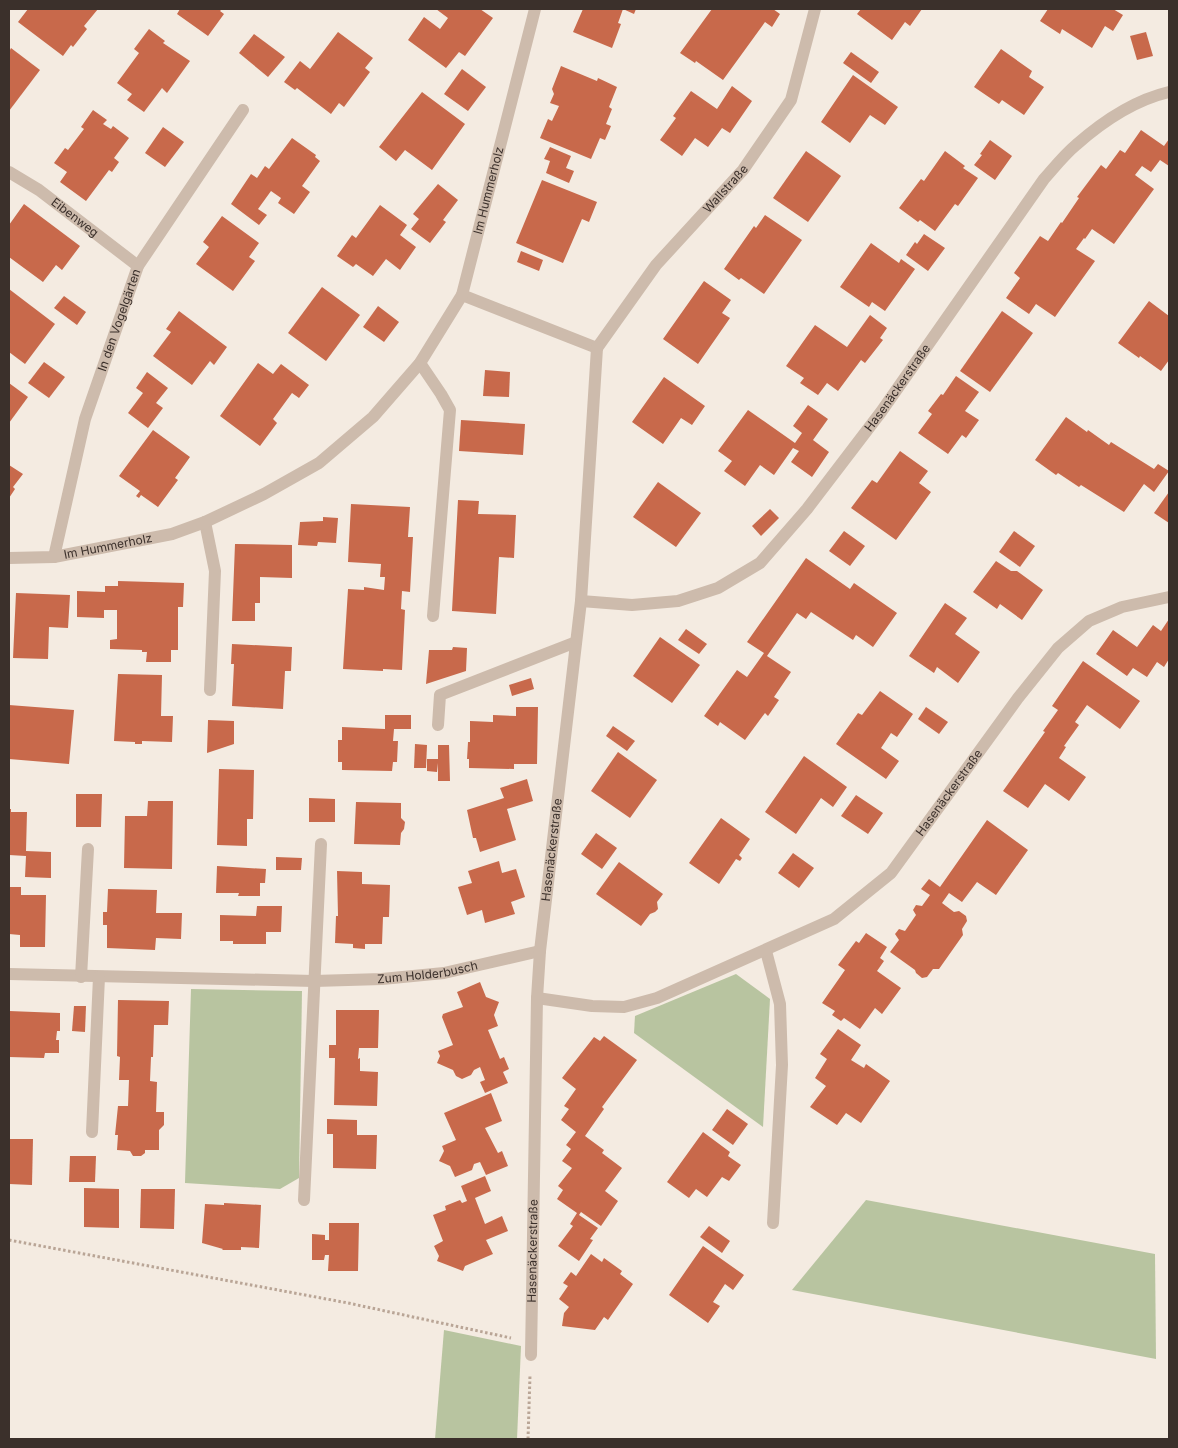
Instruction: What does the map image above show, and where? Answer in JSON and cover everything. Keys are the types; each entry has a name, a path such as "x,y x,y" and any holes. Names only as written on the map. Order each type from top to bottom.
{"street":[{"name":"Im Hummerholz","path":"9,558 54,556 172,534 205,522 264,494 319,463 373,417 420,364 462,295 535,9"},
{"name":"Wallstraße","path":"597,348 656,265 743,170 791,100 815,9"},
{"name":"Hasenäckerstraße","path":"582,601 632,605 678,601 718,588 760,563 808,509 881,412 1044,179 1075,146 1116,115 1156,95 1169,92"},
{"name":"In den Vogelgärten","path":"54,556 85,419 138,266 243,110"},
{"name":"Eibenweg","path":"9,172 39,190 138,266"},
{"path":"462,295 597,348"},
{"name":"Hasenäckerstraße","path":"531,1348 537,998 540,951 582,601 597,348"},
{"path":"420,364 450,410 433,616"},
{"path":"205,522 215,571 210,690"},
{"name":"Hasenäckerstraße","path":"537,998 592,1006 624,1007 657,998 834,919 891,873 1018,698 1058,648 1089,621 1122,607 1169,597"},
{"path":"438,725 440,695 576,642"},
{"path":"304,1200 320,844"},
{"path":"81,977 88,849"},
{"path":"766,950 780,1004 782,1065 773,1223"},
{"name":"Zum Holderbusch","path":"9,974 314,981 382,979 444,973 540,951"},
{"path":"92,1132 99,977"}],"path":[{"path":"9,1240 348,1304 531,1348 528,1439"}],"green space":[{"path":"736,974 770,999 763,1127 634,1033 635,1016"},
{"path":"191,989 302,991 299,1178 280,1189 185,1183"},
{"path":"866,1200 1155,1254 1156,1359 792,1290"},
{"path":"444,1330 521,1346 517,1439 435,1439"}],"building":[{"path":"28,9 98,9 84,26 87,29 63,56 18,22"},
{"path":"180,9 222,9 220,11 224,14 208,36 177,14"},
{"path":"436,9 480,9 493,18 465,56 459,52 446,68 408,40 424,17 440,29 448,18"},
{"path":"583,9 623,9 618,23 621,24 612,48 573,32"},
{"path":"623,9 636,9 634,14"},
{"path":"712,9 773,9 780,14 772,27 765,22 723,80 696,61 695,63 680,53"},
{"path":"861,9 922,9 910,26 905,22 892,40 857,14"},
{"path":"1048,9 1113,9 1123,15 1113,31 1105,26 1092,48 1062,29 1060,34 1040,21"},
{"path":"149,29 165,41 163,43 190,61 167,93 162,88 144,112 127,100 132,94 117,83 139,53 134,49"},
{"path":"338,32 373,58 365,68 370,72 344,107 339,103 331,114 297,88 295,90 284,82 300,61 310,69"},
{"path":"1146,32 1153,56 1137,60 1130,36"},
{"path":"254,34 285,57 268,77 239,53"},
{"path":"11,48 40,70 9,111 9,52"},
{"path":"1001,49 1032,71 1029,77 1044,87 1024,115 1002,100 999,104 974,87"},
{"path":"851,52 879,72 871,83 843,63"},
{"path":"561,66 597,81 598,78 617,87 609,107 612,109 606,124 611,126 605,140 600,138 591,159 540,138 548,119 552,121 559,106 550,103 554,94 552,89"},
{"path":"462,69 486,87 468,111 444,94"},
{"path":"853,75 898,107 885,125 870,115 850,143 821,122"},
{"path":"732,86 752,101 730,133 722,128 708,147 695,138 682,156 660,140 676,118 673,116 691,91 717,109"},
{"path":"422,92 465,124 432,170 405,150 396,161 379,147"},
{"path":"93,110 107,120 103,124 111,129 113,126 129,138 114,158 119,162 112,172 109,170 86,201 60,182 67,172 54,163 65,148 68,150 84,129 81,127"},
{"path":"163,127 184,142 165,167 145,153"},
{"path":"1141,130 1164,146 1169,139 1169,166 1160,160 1151,172 1142,166 1135,175 1154,189 1114,244 1092,229 1084,238 1076,249 1095,261 1055,317 1036,304 1029,314 1006,298 1020,278 1014,273 1040,236 1048,241 1101,165 1106,169 1120,150 1125,153"},
{"path":"292,138 316,155 315,157 320,161 302,186 310,192 294,214 278,203 281,198 271,191 258,209 267,215 259,225 231,204 251,174 257,178 265,166 269,169"},
{"path":"990,140 1012,156 995,180 974,165"},
{"path":"550,147 571,156 566,168 574,171 569,183 546,173 550,161 544,159"},
{"path":"806,151 841,176 808,222 773,198"},
{"path":"945,151 965,166 963,168 978,178 958,206 955,204 935,231 920,220 918,222 899,208 921,179 924,181"},
{"path":"542,180 597,202 589,222 582,219 563,263 516,243"},
{"path":"438,184 458,200 443,220 446,222 430,243 411,229 419,219 413,214"},
{"path":"24,204 80,246 62,270 56,265 43,282 9,257 9,225"},
{"path":"380,205 407,225 400,235 416,247 400,270 386,259 373,276 356,264 353,267 337,256 352,235 356,238"},
{"path":"765,215 802,240 764,294 724,269 754,226 756,228"},
{"path":"222,216 259,243 249,257 255,261 233,291 196,264 209,247 203,242"},
{"path":"924,234 945,248 928,271 906,255 915,242 917,244"},
{"path":"871,243 899,263 901,259 915,269 885,311 872,302 869,307 840,287"},
{"path":"521,251 543,260 539,271 517,262"},
{"path":"704,281 731,300 722,313 730,318 698,364 663,339"},
{"path":"322,287 360,315 326,361 288,333"},
{"path":"9,289 55,324 25,364 9,352"},
{"path":"64,296 86,312 77,325 54,308"},
{"path":"1149,301 1169,316 1169,360 1161,371 1118,343"},
{"path":"378,306 399,322 384,342 363,327"},
{"path":"179,311 227,347 214,365 210,361 192,385 153,356 171,332 166,329"},
{"path":"1002,311 1033,333 990,392 960,371"},
{"path":"870,315 887,328 880,338 883,340 865,363 861,360 838,391 827,383 818,395 800,383 804,378 786,366 815,325 847,347"},
{"path":"44,362 65,377 49,398 28,383"},
{"path":"258,363 273,374 281,364 309,385 299,398 292,393 273,419 277,423 260,446 220,416"},
{"path":"485,370 510,372 509,397 483,396"},
{"path":"147,372 168,388 156,403 163,408 148,428 128,413 143,393 136,388"},
{"path":"956,376 979,392 965,411 979,420 966,438 962,435 948,454 918,433 932,414 928,411 941,394 943,395"},
{"path":"664,377 705,406 692,425 681,418 663,444 632,422"},
{"path":"9,383 28,397 9,423"},
{"path":"808,405 828,419 813,440 829,452 812,477 791,462 799,451 793,448 774,475 760,465 745,486 724,471 732,461 718,451 748,410 795,443 802,433 793,426"},
{"path":"1066,417 1109,445 1111,442 1154,469 1158,464 1169,471 1154,492 1144,484 1124,512 1081,485 1079,487 1058,473 1056,475 1035,460"},
{"path":"461,420 525,424 523,455 459,451"},
{"path":"153,430 190,457 175,478 178,480 158,507 141,495 139,498 136,496 140,491 119,476"},
{"path":"900,451 928,471 919,483 931,492 896,540 851,508 872,480 877,483"},
{"path":"9,465 23,474 13,487 15,489 9,498"},
{"path":"658,482 701,513 676,547 633,517"},
{"path":"1169,492 1169,523 1154,513"},
{"path":"458,500 479,501 478,514 516,515 514,558 499,557 496,614 452,611"},
{"path":"351,504 410,507 408,537 413,537 410,592 402,591 401,609 405,610 402,670 343,669 348,589 364,590 364,587 384,590 385,577 380,577 381,564 348,562"},
{"path":"770,509 779,518 761,536 752,526"},
{"path":"323,517 338,518 336,543 318,542 317,546 298,545 300,522 323,521"},
{"path":"844,531 865,546 850,566 829,551"},
{"path":"1014,531 1035,546 1020,567 999,552"},
{"path":"235,544 292,545 292,578 260,577 260,603 255,603 255,621 232,621"},
{"path":"806,558 850,589 854,583 897,613 873,647 856,635 853,640 811,612 806,619 797,613 767,656 791,672 774,697 779,700 768,716 765,713 745,740 720,722 718,726 704,716 737,670 747,677 764,653 747,642"},
{"path":"996,561 1011,571 1017,571 1043,590 1022,620 1000,604 997,609 973,592"},
{"path":"118,581 184,583 183,607 178,607 178,650 171,650 171,662 146,662 147,652 142,652 142,650 110,649 110,640 117,639 117,610 104,610 104,618 77,617 77,591 105,592 105,586 118,586"},
{"path":"16,593 70,595 68,628 49,627 48,659 13,658"},
{"path":"945,603 967,618 955,634 980,652 958,683 937,667 934,673 909,656"},
{"path":"1169,619 1169,659 1164,667 1157,662 1147,677 1133,668 1127,676 1096,654 1113,630 1137,647 1153,625 1161,631"},
{"path":"686,629 707,644 699,654 678,640"},
{"path":"660,637 700,665 672,703 633,676"},
{"path":"232,644 292,647 291,671 285,671 283,709 232,706 234,664 231,664"},
{"path":"453,647 467,648 466,671 426,684 429,650 452,650"},
{"path":"1083,661 1140,701 1120,729 1087,705 1075,722 1079,725 1064,746 1066,747 1059,758 1086,777 1069,801 1045,784 1028,808 1003,791 1045,732 1043,731 1058,710 1052,706"},
{"path":"118,674 162,675 161,716 173,716 172,742 142,741 142,744 135,744 135,742 114,741"},
{"path":"531,678 534,689 512,696 509,685"},
{"path":"880,691 913,714 897,737 891,733 881,748 899,761 886,779 836,744 858,713 862,715"},
{"path":"9,705 74,710 69,764 9,759"},
{"path":"516,707 538,707 537,764 514,764 514,769 469,768 469,759 467,759 468,742 470,742 470,721 493,722 493,715 516,716"},
{"path":"926,707 948,722 939,734 918,719"},
{"path":"385,715 411,715 411,729 394,729 393,741 398,741 397,762 393,762 392,771 342,770 342,762 338,762 338,740 342,740 342,727 385,729"},
{"path":"208,720 234,721 234,744 207,753"},
{"path":"613,726 635,741 627,751 606,736"},
{"path":"415,744 427,745 426,768 414,768"},
{"path":"438,745 449,745 450,781 438,781 438,763 437,772 427,771 427,759 438,759"},
{"path":"618,752 657,780 630,818 591,791"},
{"path":"804,756 847,787 833,807 821,798 796,834 765,812"},
{"path":"219,769 254,770 253,819 247,819 247,846 217,845"},
{"path":"527,779 533,801 507,809 516,840 480,852 476,838 473,838 467,810 504,798 500,788"},
{"path":"76,794 102,794 101,827 76,827"},
{"path":"856,795 883,813 868,834 841,816"},
{"path":"309,798 335,799 335,822 309,822"},
{"path":"148,801 173,801 172,869 124,868 125,816 147,816"},
{"path":"356,802 401,803 401,818 405,822 401,833 400,845 354,844"},
{"path":"9,809 11,809 11,812 27,812 26,851 51,852 51,878 25,877 26,856 9,855"},
{"path":"721,818 750,839 739,855 742,858 740,861 736,859 719,884 689,863"},
{"path":"987,820 1028,850 996,895 977,882 962,902 949,893 942,903 954,912 959,911 966,916 967,921 962,929 963,935 939,969 933,969 927,977 922,978 915,970 890,952 899,940 895,934 899,929 905,931 916,915 913,910 916,905 922,906 930,895 921,889 929,879 940,887"},
{"path":"596,833 617,848 602,869 581,854"},
{"path":"793,853 814,868 799,888 778,873"},
{"path":"276,857 302,858 301,870 276,870"},
{"path":"499,861 502,873 516,869 525,897 511,902 515,914 485,923 482,910 467,915 458,887 472,883 468,871"},
{"path":"619,862 663,894 657,902 658,909 650,914 641,926 596,894"},
{"path":"217,866 266,869 265,883 260,883 260,896 238,896 239,893 216,893"},
{"path":"337,871 362,872 362,884 390,885 389,917 383,917 382,944 365,944 365,949 353,948 353,944 335,943 336,916 338,916"},
{"path":"9,887 21,887 21,895 46,895 45,947 20,947 20,935 9,934"},
{"path":"108,889 157,890 156,913 182,913 181,939 156,938 155,950 107,948 107,925 103,925 103,912 107,912"},
{"path":"257,906 282,906 281,932 266,932 266,944 233,944 233,941 220,941 220,915 256,916"},
{"path":"866,933 887,947 880,958 884,961 877,971 901,988 882,1014 875,1008 860,1029 844,1018 841,1021 832,1015 835,1011 822,1003 845,970 838,965 856,941 859,943"},
{"path":"480,982 486,997 499,1002 494,1015 498,1026 488,1030 500,1059 504,1057 509,1069 503,1072 508,1083 485,1093 480,1082 485,1080 480,1067 474,1070 471,1075 462,1079 456,1076 453,1070 437,1063 440,1056 438,1051 453,1045 442,1017 443,1014 463,1007 457,992"},
{"path":"118,1000 169,1001 168,1025 154,1025 150,1081 157,1082 156,1112 164,1112 164,1125 159,1130 159,1150 145,1150 145,1153 141,1156 133,1156 130,1151 117,1150 118,1135 115,1135 118,1106 128,1106 129,1080 119,1080 120,1057 117,1056"},
{"path":"74,1006 86,1006 85,1032 72,1031"},
{"path":"336,1010 379,1010 378,1048 359,1048 358,1059 360,1058 360,1071 378,1072 377,1106 334,1105 335,1058 329,1058 329,1045 336,1045"},
{"path":"9,1011 60,1013 60,1031 57,1031 56,1040 59,1040 59,1053 45,1053 44,1058 9,1057"},
{"path":"838,1029 861,1045 851,1060 864,1068 866,1064 890,1081 861,1123 846,1113 837,1125 810,1107 826,1086 815,1078 827,1059 820,1054"},
{"path":"604,1036 637,1060 602,1107 604,1109 585,1136 604,1150 602,1153 622,1168 605,1191 618,1201 601,1226 581,1212 579,1215 598,1228 590,1239 593,1240 579,1261 558,1246 573,1226 570,1224 577,1213 557,1199 563,1190 558,1186 572,1168 562,1161 571,1149 566,1145 576,1132 561,1120 569,1109 564,1106 576,1089 562,1078 594,1037 600,1041"},
{"path":"491,1093 502,1121 485,1128 498,1153 502,1151 508,1166 486,1175 480,1162 474,1164 472,1170 455,1177 450,1166 439,1161 444,1151 442,1146 456,1140 444,1113"},
{"path":"727,1109 748,1124 733,1145 712,1130"},
{"path":"327,1119 357,1120 357,1135 377,1135 376,1169 333,1168 333,1134 327,1134"},
{"path":"703,1132 730,1152 728,1156 741,1165 729,1181 722,1177 707,1197 696,1189 689,1198 667,1182"},
{"path":"9,1139 33,1139 32,1185 9,1184"},
{"path":"70,1156 96,1156 95,1182 69,1182"},
{"path":"485,1176 491,1191 475,1198 485,1224 502,1216 508,1231 486,1240 493,1254 465,1266 463,1271 437,1261 439,1256 434,1246 443,1241 433,1215 446,1210 445,1206 460,1200 462,1203 467,1201 461,1186"},
{"path":"84,1188 119,1189 119,1228 84,1227"},
{"path":"141,1189 175,1189 174,1229 140,1228"},
{"path":"224,1203 261,1205 259,1248 241,1247 241,1250 222,1250 202,1243 205,1204 224,1205"},
{"path":"329,1223 359,1223 358,1271 328,1271 329,1255 325,1255 324,1260 312,1260 312,1234 325,1235 325,1240 329,1240"},
{"path":"709,1226 730,1241 722,1253 700,1237"},
{"path":"703,1246 744,1275 733,1290 725,1284 713,1302 720,1306 708,1323 669,1295"},
{"path":"591,1254 602,1262 604,1258 622,1271 620,1274 633,1284 608,1320 604,1317 595,1330 562,1326 564,1313 569,1307 559,1299 568,1286 563,1283 571,1272 576,1276"}]}
